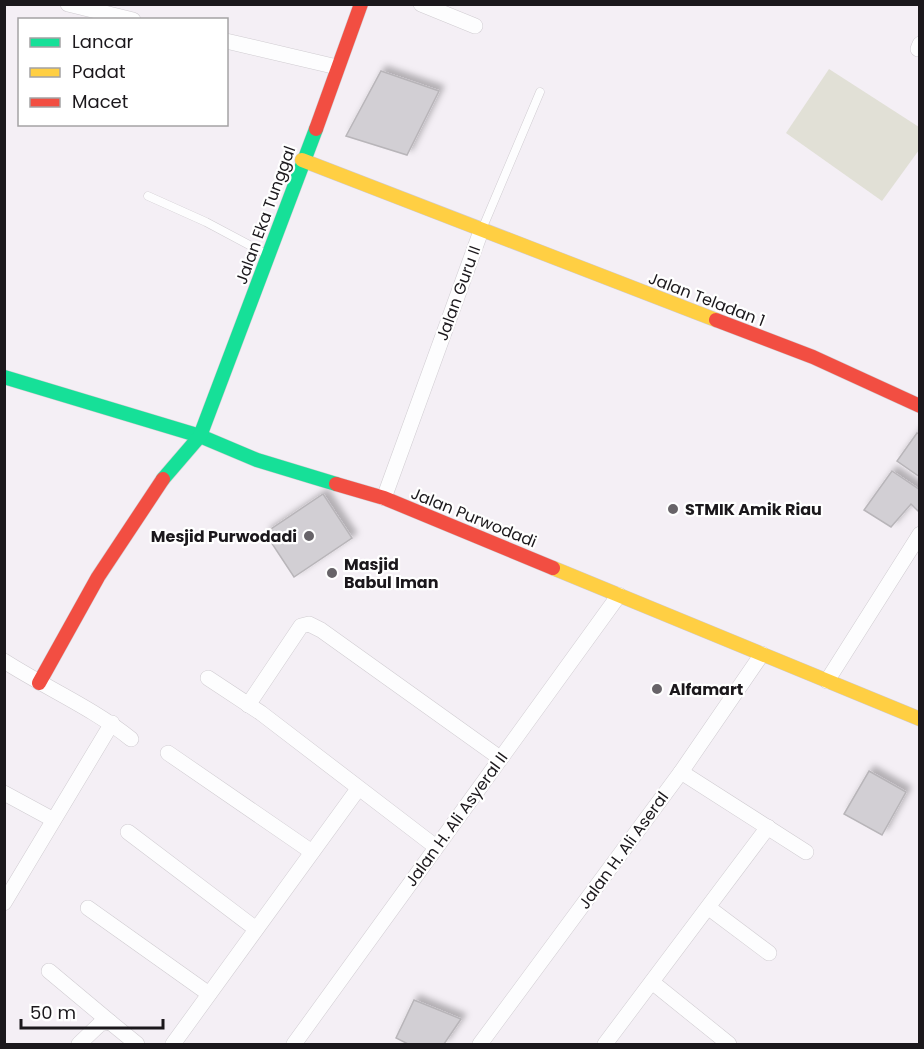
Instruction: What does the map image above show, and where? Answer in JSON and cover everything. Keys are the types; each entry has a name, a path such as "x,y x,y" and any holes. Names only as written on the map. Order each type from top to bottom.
{"street":[{"path":"68,4 125,18"},
{"name":"Jalan Eka Tunggal","path":"200,436 270,256 302,160 361,4"},
{"path":"421,4 476,26"},
{"path":"228,41 338,67"},
{"name":"Jalan Teladan 1","path":"302,160 481,231 813,357 920,406"},
{"name":"Jalan Guru II","path":"384,498 481,231"},
{"name":"Jalan Purwodadi","path":"4,377 200,436 257,460 384,498 920,719"},
{"path":"39,683 98,577 172,466 200,436"},
{"path":"827,681 920,534"},
{"name":"Jalan H. Ali Asyeral II","path":"294,1044 619,595"},
{"path":"248,705 301,626 309,624 321,630 500,758"},
{"name":"Jalan H. Ali Aseral","path":"480,1044 681,772 762,654"},
{"path":"4,661 112,723 131,739"},
{"path":"207,678 248,705 436,847"},
{"path":"4,903 11,875 52,819 112,723"},
{"path":"168,753 312,852"},
{"path":"681,772 806,852"},
{"path":"173,1044 358,789"},
{"path":"4,793 52,819"},
{"path":"605,1044 768,827"},
{"path":"128,831 256,929"},
{"path":"88,908 210,994"},
{"path":"709,908 769,953"},
{"path":"49,971 137,1044"},
{"path":"652,982 729,1044"},
{"path":"79,1044 100,1024 110,1022"}],"lane":[{"name":"Jalan Guru II","path":"481,231 540,92"},
{"path":"148,196 206,222 270,256"}],"shaded area":[{"path":"829,69 919,127 919,150 882,201 786,133"}],"building":[{"path":"381,71 439,91 407,155 346,136"},
{"path":"917,433 920,434 920,477 897,461"},
{"path":"892,471 920,490 920,513 911,504 891,527 864,510"},
{"name":"Mesjid Purwodadi","path":"323,494 352,538 294,577 265,533"},
{"path":"869,771 906,792 882,835 844,814"},
{"path":"414,1000 461,1019 444,1044 408,1044 396,1038"}],"traffic: fast":[{"path":"163,479 200,436 316,129"},
{"path":"4,377 200,436 257,460 336,484"}],"traffic: slow":[{"path":"302,160 716,320"},
{"path":"553,568 920,719"}],"traffic: jam":[{"path":"316,129 361,4"},
{"path":"716,320 813,357 920,406"},
{"path":"39,683 98,577 163,479"},
{"path":"336,484 384,498 553,568"}],"place":[{"name":"STMIK Amik Riau","path":"673,509"},
{"name":"Mesjid Purwodadi","path":"309,536"},
{"name":"Masjid Babul Iman","path":"332,573"},
{"name":"Alfamart","path":"657,689"}]}
